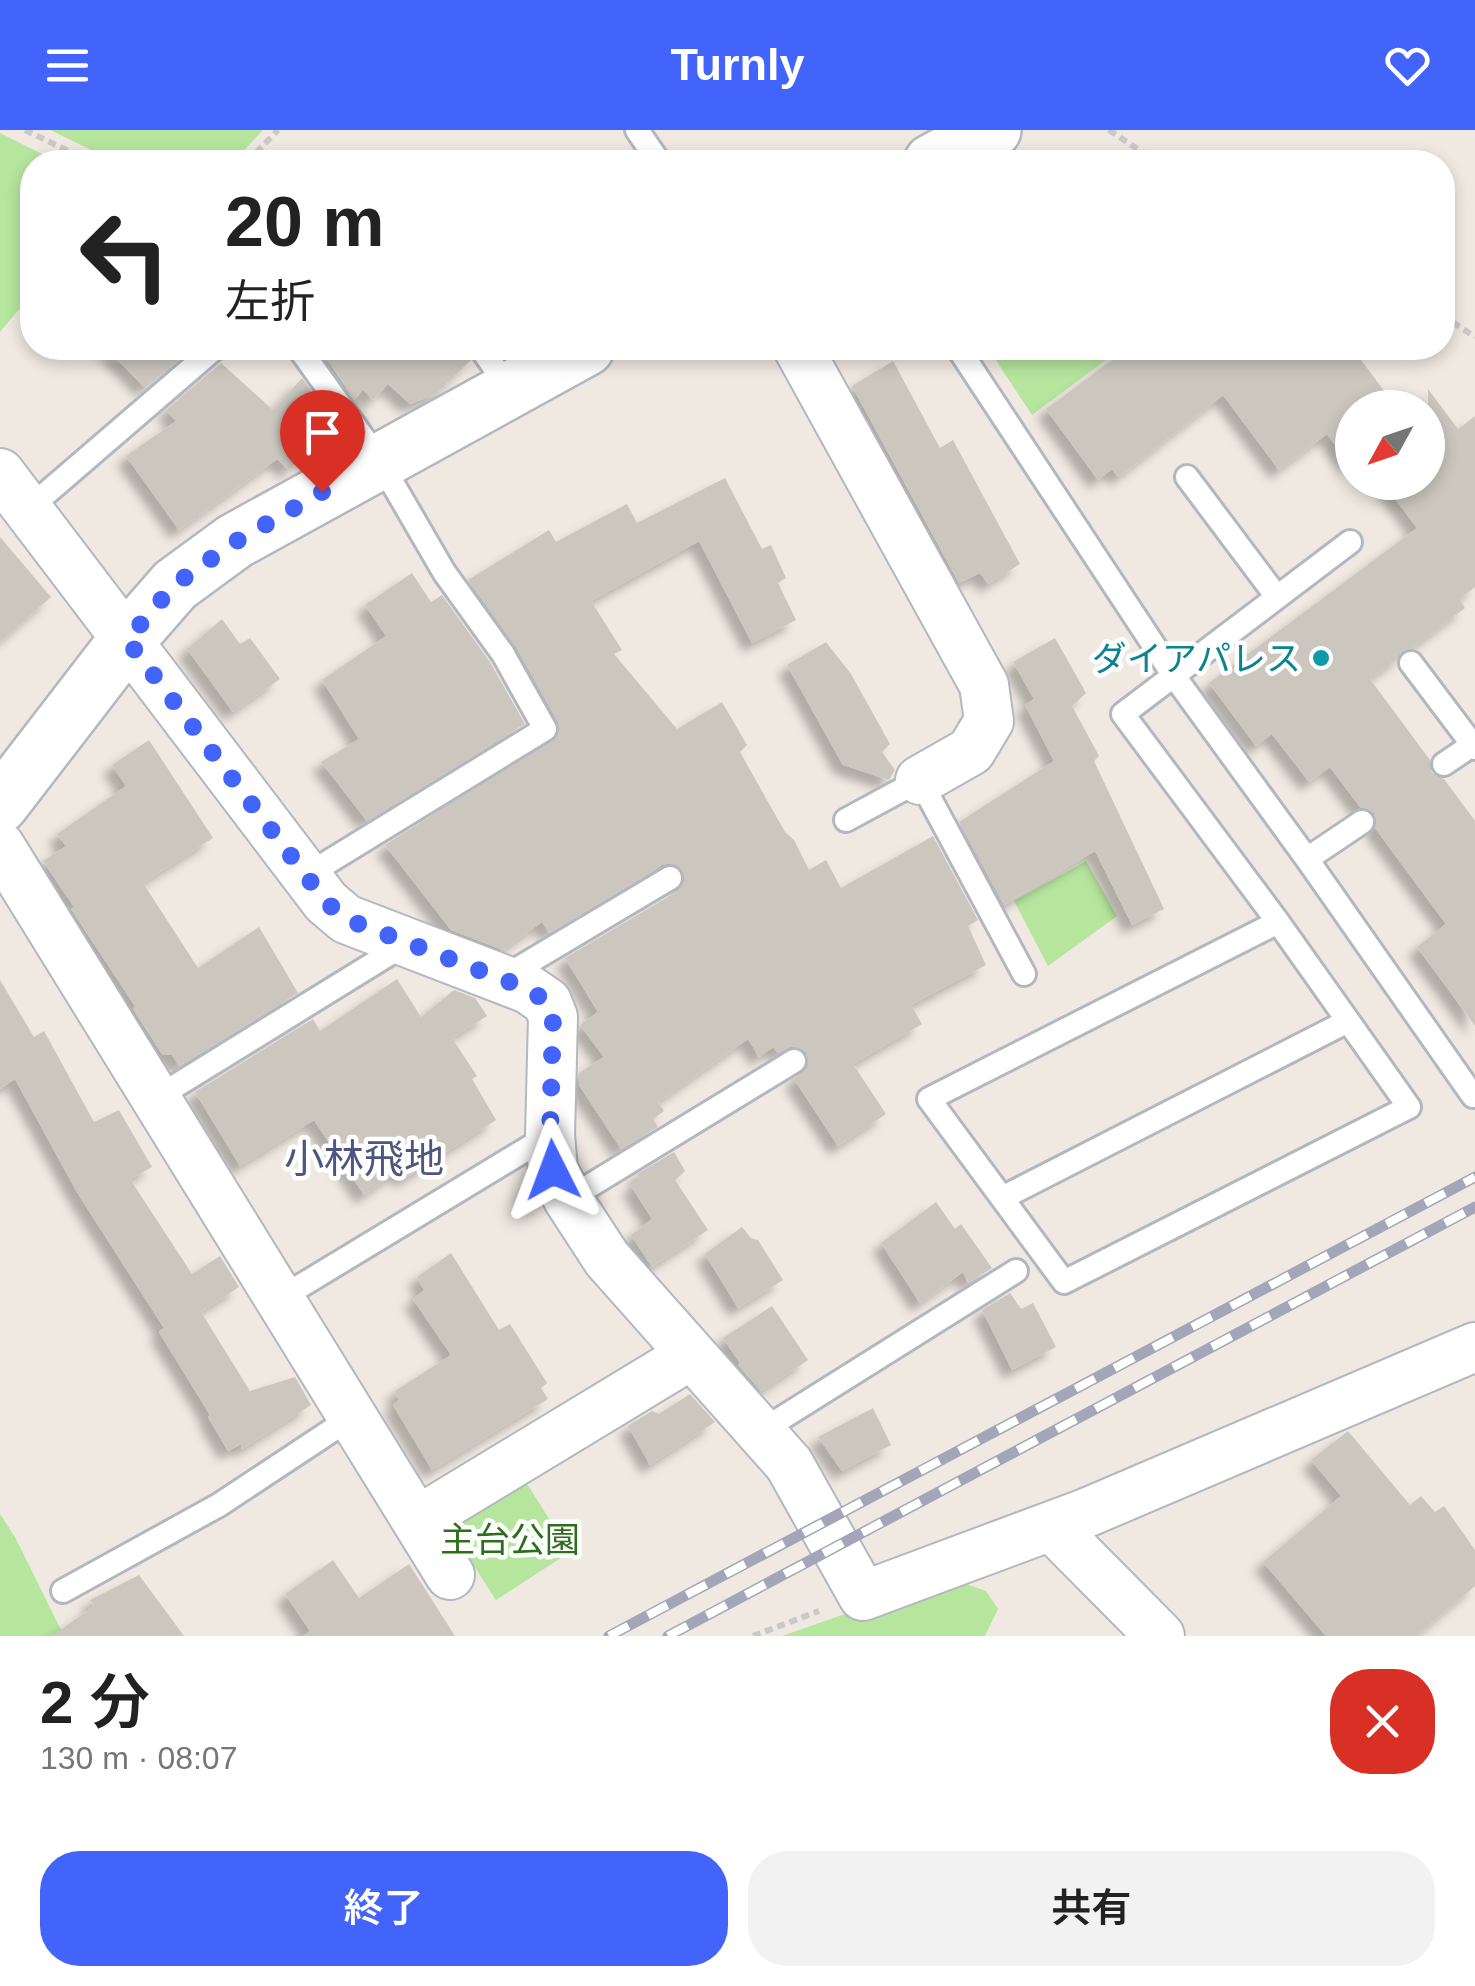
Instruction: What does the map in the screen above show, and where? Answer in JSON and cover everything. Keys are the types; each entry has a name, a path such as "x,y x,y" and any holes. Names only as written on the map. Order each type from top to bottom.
{"street":[{"path":"955,150 993,130"},
{"path":"0,805 174,585 235,542 379,460 495,368 531,360"},
{"path":"805,360 984,685 989,721 971,751 920,780"},
{"path":"14,491 326,902 346,919 528,989 547,1002 553,1018 553,1170 568,1199 607,1259 789,1464 863,1596 1086,1514 1475,1347"},
{"path":"0,846 450,1575"},
{"path":"418,1521 691,1355"},
{"path":"1051,1526 1140,1629"}],"lane":[{"path":"14,491 198,360"},
{"path":"308,360 379,460 444,572 503,654 545,729 308,875"},
{"path":"966,360 1174,676 1472,1096 1475,1095"},
{"path":"1186,476 1277,597"},
{"path":"1278,922 930,1099 1064,1282 1409,1107 1278,922 1124,714 1350,542"},
{"path":"1412,663 1474,745 1444,764"},
{"path":"846,820 920,780 1024,974"},
{"path":"1307,859 1362,822"},
{"path":"501,979 670,878"},
{"path":"156,1098 407,942"},
{"path":"1002,1198 1348,1022"},
{"path":"568,1199 794,1060"},
{"path":"279,1300 550,1134"},
{"path":"758,1432 1016,1271"},
{"path":"64,1592 219,1505 352,1417"}],"path":[{"path":"26,130 67,150"},
{"path":"259,150 278,130"},
{"path":"1108,130 1139,150"},
{"path":"753,1636 863,1596"}],"green space":[{"path":"50,130 263,130 244,150 91,150"},
{"path":"0,133 34,150 20,150 20,308 0,332"},
{"path":"996,360 1106,360 1032,415"},
{"path":"1086,861 1117,916 1048,966 1014,901"},
{"name":"主台公園","path":"524,1479 570,1552 496,1600 456,1538 460,1519"},
{"path":"0,1514 15,1537 64,1636 0,1636"},
{"path":"955,1580 986,1591 998,1609 985,1636 782,1636 911,1591"}],"building":[{"path":"118,360 179,360 145,388"},
{"path":"328,360 471,360 436,394 410,404 388,384 373,400 363,390 354,400"},
{"path":"1112,360 1361,360 1384,390 1335,390 1335,445 1327,434 1279,470 1223,395 1119,477 1112,469 1098,480 1046,409"},
{"path":"893,361 940,448 953,440 1020,564 988,584 980,573 959,583 852,386"},
{"path":"221,363 273,410 302,378 334,422 289,470 277,459 179,530 126,456 176,421 166,410"},
{"name":"ダイアパレス","path":"1445,412 1458,429 1475,416 1475,587 1459,599 1465,608 1370,679 1430,760 1432,773 1444,779 1475,821 1475,1026 1417,947 1446,924 1375,828 1374,813 1360,807 1330,767 1309,782 1272,734 1256,746 1209,683 1417,528 1396,500 1445,500"},
{"path":"725,478 762,549 771,545 786,578 778,583 796,620 752,643 699,541 591,601 622,650 614,654 677,729 722,702 747,745 740,752 809,870 826,860 841,888 933,836 978,920 968,926 986,965 911,1005 922,1024 853,1064 886,1114 838,1146 794,1079 808,1067 806,1052 793,1046 778,1053 773,1047 759,1057 748,1039 658,1102 664,1111 653,1119 658,1127 621,1149 579,1085 579,1073 604,1057 580,1025 598,1012 565,958 678,891 685,879 682,870 671,863 662,865 549,933 542,922 503,950 451,930 385,845 558,735 558,722 516,647 468,580 549,530 556,542 627,504 637,523"},
{"path":"0,537 51,597 0,642"},
{"path":"412,573 431,602 442,595 490,662 525,724 367,821 321,762 359,739 322,680 386,636 365,605"},
{"path":"222,619 240,644 250,638 280,679 233,712 187,649"},
{"path":"1055,638 1086,693 1072,706 1099,756 1094,761 1164,909 1132,925 1095,851 1004,905 959,822 1054,761 1025,705 1034,699 1013,662"},
{"path":"826,642 851,674 890,744 882,752 895,770 889,780 843,765 787,665"},
{"path":"149,740 213,838 143,883 198,968 259,927 298,993 179,1066 172,1055 162,1054 43,861 66,846 57,834 126,786 112,765"},
{"path":"397,979 421,1017 454,990 475,998 487,1016 452,1038 477,1076 472,1079 496,1120 404,1179 398,1171 364,1195 314,1120 240,1166 195,1092 313,1019 320,1031"},
{"path":"0,980 34,1037 44,1031 94,1122 119,1110 152,1167 130,1179 192,1274 220,1256 239,1287 201,1312 250,1391 295,1377 311,1405 242,1449 241,1444 228,1451 159,1332 164,1328 78,1194 15,1079 0,1089"},
{"path":"674,1152 685,1171 675,1180 708,1230 652,1267 631,1235 652,1219 631,1186 640,1180 637,1174"},
{"path":"936,1202 955,1229 961,1224 992,1268 968,1283 963,1272 920,1303 881,1243"},
{"path":"742,1227 758,1240 783,1280 738,1308 705,1254"},
{"path":"451,1253 499,1330 510,1324 547,1383 541,1388 548,1399 432,1470 393,1405 399,1400 395,1391 451,1355 413,1299 424,1290 417,1277"},
{"path":"1010,1293 1021,1309 1033,1303 1056,1347 1012,1370 982,1310"},
{"path":"772,1306 808,1360 761,1391 738,1365 723,1338"},
{"path":"690,1394 715,1422 650,1465 628,1426 652,1411 659,1414"},
{"path":"873,1408 891,1445 842,1471 818,1437"},
{"path":"1348,1431 1410,1505 1421,1496 1435,1512 1444,1506 1475,1550 1475,1586 1416,1636 1326,1636 1263,1562 1341,1496 1311,1460"},
{"path":"333,1560 359,1598 409,1564 455,1636 303,1636 310,1631 285,1594"},
{"path":"139,1575 184,1636 52,1636 94,1606 90,1600"}],"railway":[{"path":"609,1636 1475,1177"},
{"path":"668,1636 1475,1207"}],"place":[{"name":"ダイアパレス","path":"1321,658"}],"district":[{"name":"小林飛地","path":"364,1159"}],"route":[{"path":"322,492 235,542 174,585 127,640 326,902 346,919 528,989 547,1002 553,1018 553,1170"}]}
